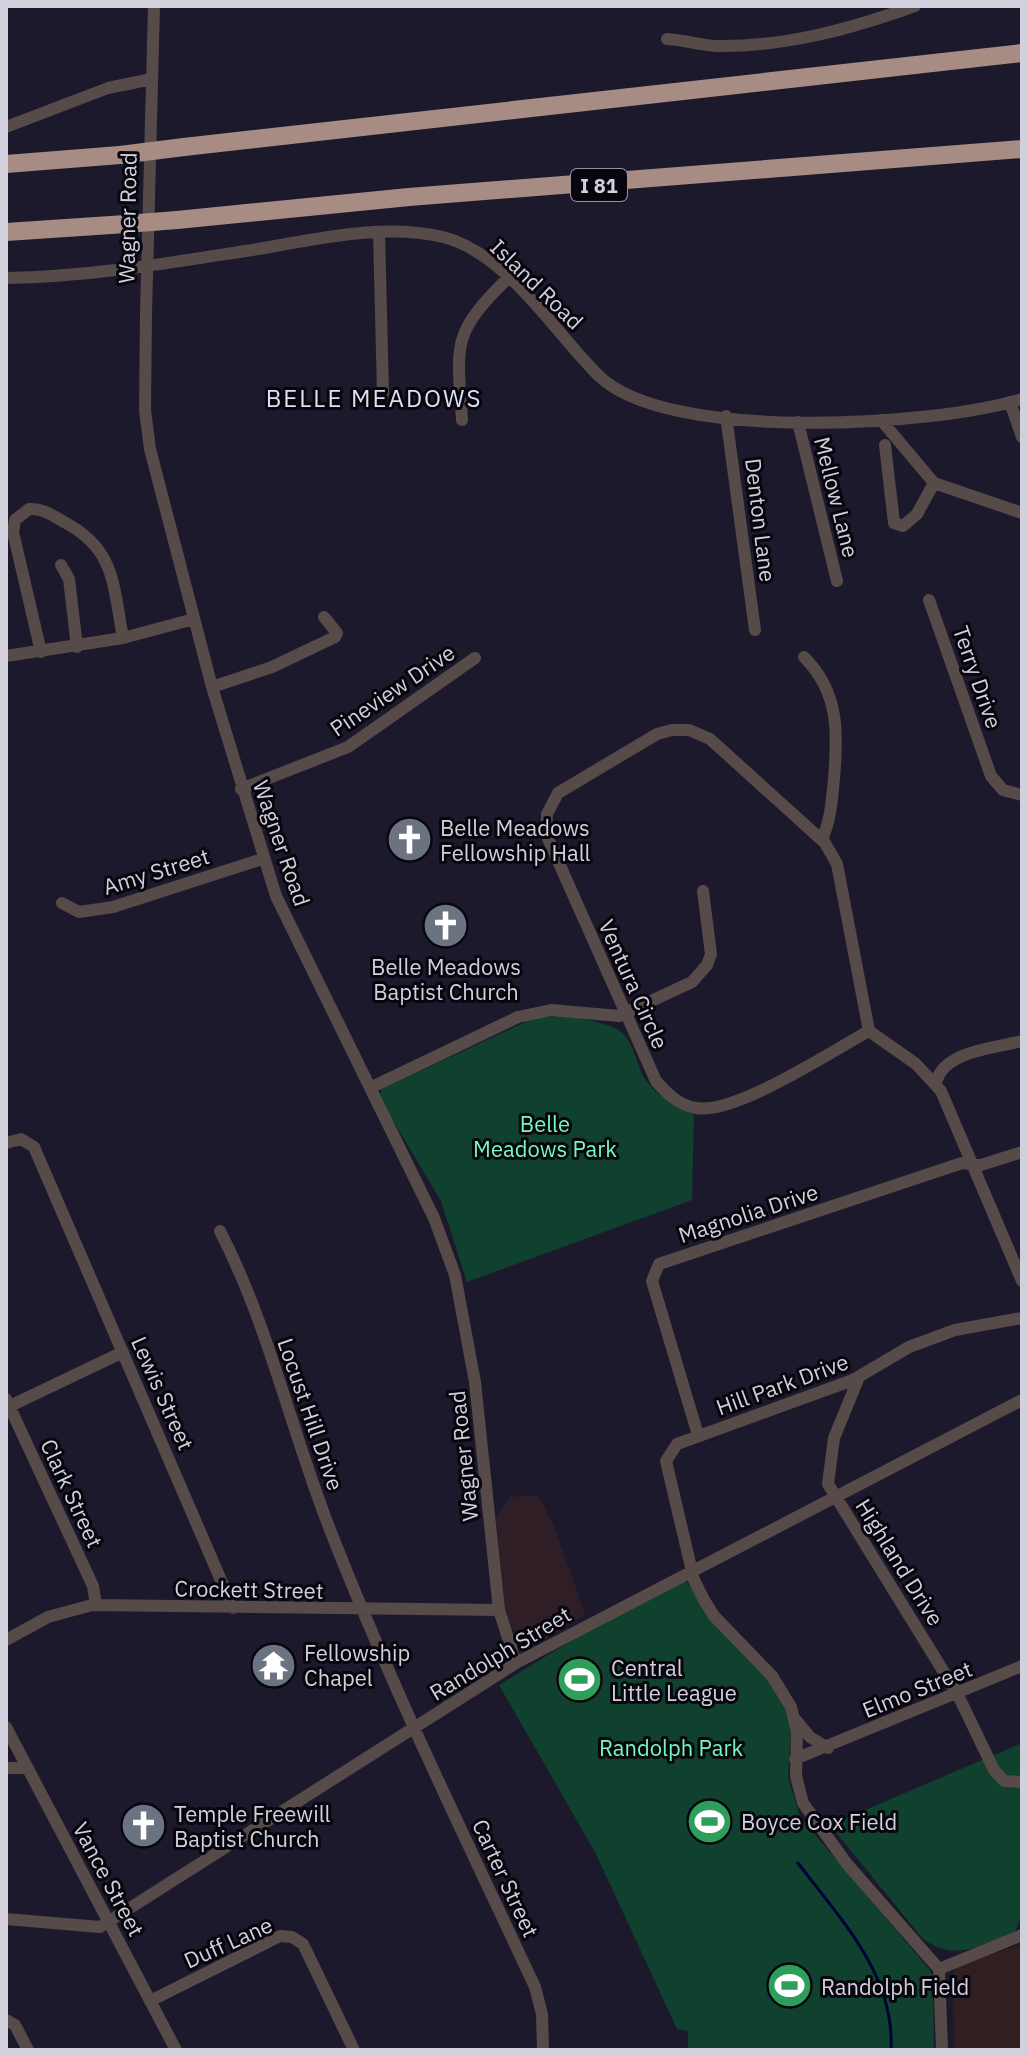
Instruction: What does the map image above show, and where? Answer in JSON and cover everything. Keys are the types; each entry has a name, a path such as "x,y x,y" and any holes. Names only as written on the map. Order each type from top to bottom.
{"highway":[{"path":"6,164 120,155 1022,53"},
{"name":"I 81","path":"6,232 1022,149"}],"street":[{"name":"Wagner Road","path":"154,6 146,266 146,425 212,687 262,859 276,896 434,1218 455,1275 475,1382 499,1610 516,1663"},
{"path":"667,39 714,46 776,43 840,31 915,6"},
{"path":"6,127 108,88 152,79"},
{"path":"379,232 383,394"},
{"name":"Island Road","path":"6,278 75,275 379,232 425,234 456,241 483,256 508,278 599,376 622,393 657,408 798,422 881,420 982,409 1016,401"},
{"path":"462,420 462,336 474,311 508,278"},
{"path":"1016,401 1022,437"},
{"name":"Denton Lane","path":"726,416 755,630"},
{"path":"881,420 934,483 1022,513"},
{"name":"Mellow Lane","path":"798,422 837,581"},
{"path":"885,445 892,519 903,526 917,514 934,483"},
{"path":"41,652 13,532 15,520 29,509 44,511 81,531 100,548 108,561 123,638"},
{"path":"61,565 69,579 77,647"},
{"name":"Terry Drive","path":"929,600 991,776 1003,790 1022,795"},
{"path":"212,687 272,667 335,637 337,633 324,617"},
{"path":"6,656 123,638 194,619"},
{"path":"804,657 819,672 828,688 837,724 830,817 822,839"},
{"name":"Pineview Drive","path":"241,789 348,747 475,658"},
{"name":"Ventura Circle","path":"689,730 710,739 822,839 837,864 869,1031 741,1100 702,1109 682,1103 663,1090 548,840 547,814 558,793 657,734 689,730"},
{"name":"Amy Street","path":"62,903 84,912 113,907 262,859"},
{"path":"370,1088 529,1013 551,1010 613,1016 692,982 707,965 712,944 703,891"},
{"path":"869,1031 916,1064 936,1084 951,1109 1022,1281"},
{"path":"936,1084 940,1070 950,1061 1022,1041"},
{"name":"Lewis Street","path":"6,1143 21,1139 34,1147 233,1608"},
{"name":"Magnolia Drive","path":"698,1435 652,1281 659,1264 962,1163 973,1165 1022,1152"},
{"name":"Locust Hill Drive","path":"220,1231 239,1267 305,1462 362,1610 413,1729"},
{"name":"Hill Park Drive","path":"795,1719 784,1693 772,1676 714,1616 692,1568 666,1461 672,1448 698,1435 859,1377 909,1347 955,1330 1022,1318"},
{"path":"8,1403 123,1352"},
{"name":"Highland Drive","path":"859,1377 830,1455 827,1477 834,1496 958,1695 990,1762 1004,1781 1022,1782"},
{"name":"Randolph Street","path":"6,1919 95,1928 516,1663 692,1568 1022,1400"},
{"name":"Clark Street","path":"8,1403 93,1586 96,1605"},
{"name":"Crockett Street","path":"6,1640 67,1610 96,1605 499,1610"},
{"name":"Elmo Street","path":"795,1759 958,1695 1022,1666"},
{"path":"795,1719 810,1737 828,1748"},
{"path":"795,1719 798,1790 811,1818 881,1906 939,1969 942,2050"},
{"name":"Vance Street","path":"6,1727 176,2050"},
{"name":"Carter Street","path":"413,1729 535,1987 542,2014 543,2050"},
{"path":"6,1768 28,1768"},
{"path":"939,1969 1022,1935"},
{"name":"Duff Lane","path":"150,2001 280,1936 292,1937 303,1944 354,2050"},
{"path":"6,2020 15,2025 28,2050"}],"shaded area":[{"path":"538,1495 554,1526 585,1614 544,1640 529,1641 512,1629 505,1616 496,1518 510,1497"},
{"path":"1022,1944 1022,2050 954,2050 953,1971 963,1963"}],"green space":[{"name":"Belle Meadows Park","path":"565,1016 599,1022 618,1030 628,1040 645,1079 655,1091 694,1115 692,1200 467,1282 441,1201 379,1097 382,1089 536,1017"},
{"name":"Randolph Park","path":"684,1579 769,1678 787,1709 791,1728 788,1777 800,1817 929,1969 933,1977 934,2050 688,2050 688,2031 677,2029 595,1852 499,1685 605,1620"},
{"path":"1022,1743 1022,1914 1015,1932 969,1949 957,1951 935,1946 923,1939 830,1825"}],"waterway":[{"path":"798,1863 847,1927 875,1973 890,2023 891,2050"}],"place":[{"name":"Belle Meadows Fellowship Hall","path":"409,840"},
{"name":"Belle Meadows Baptist Church","path":"446,925"},
{"name":"Fellowship Chapel","path":"273,1665"},
{"name":"Central Little League","path":"580,1680"},
{"name":"Boyce Cox Field","path":"710,1821"},
{"name":"Temple Freewill Baptist Church","path":"143,1826"},
{"name":"Randolph Field","path":"790,1986"}],"district":[{"name":"BELLE MEADOWS","path":"374,398"}]}
